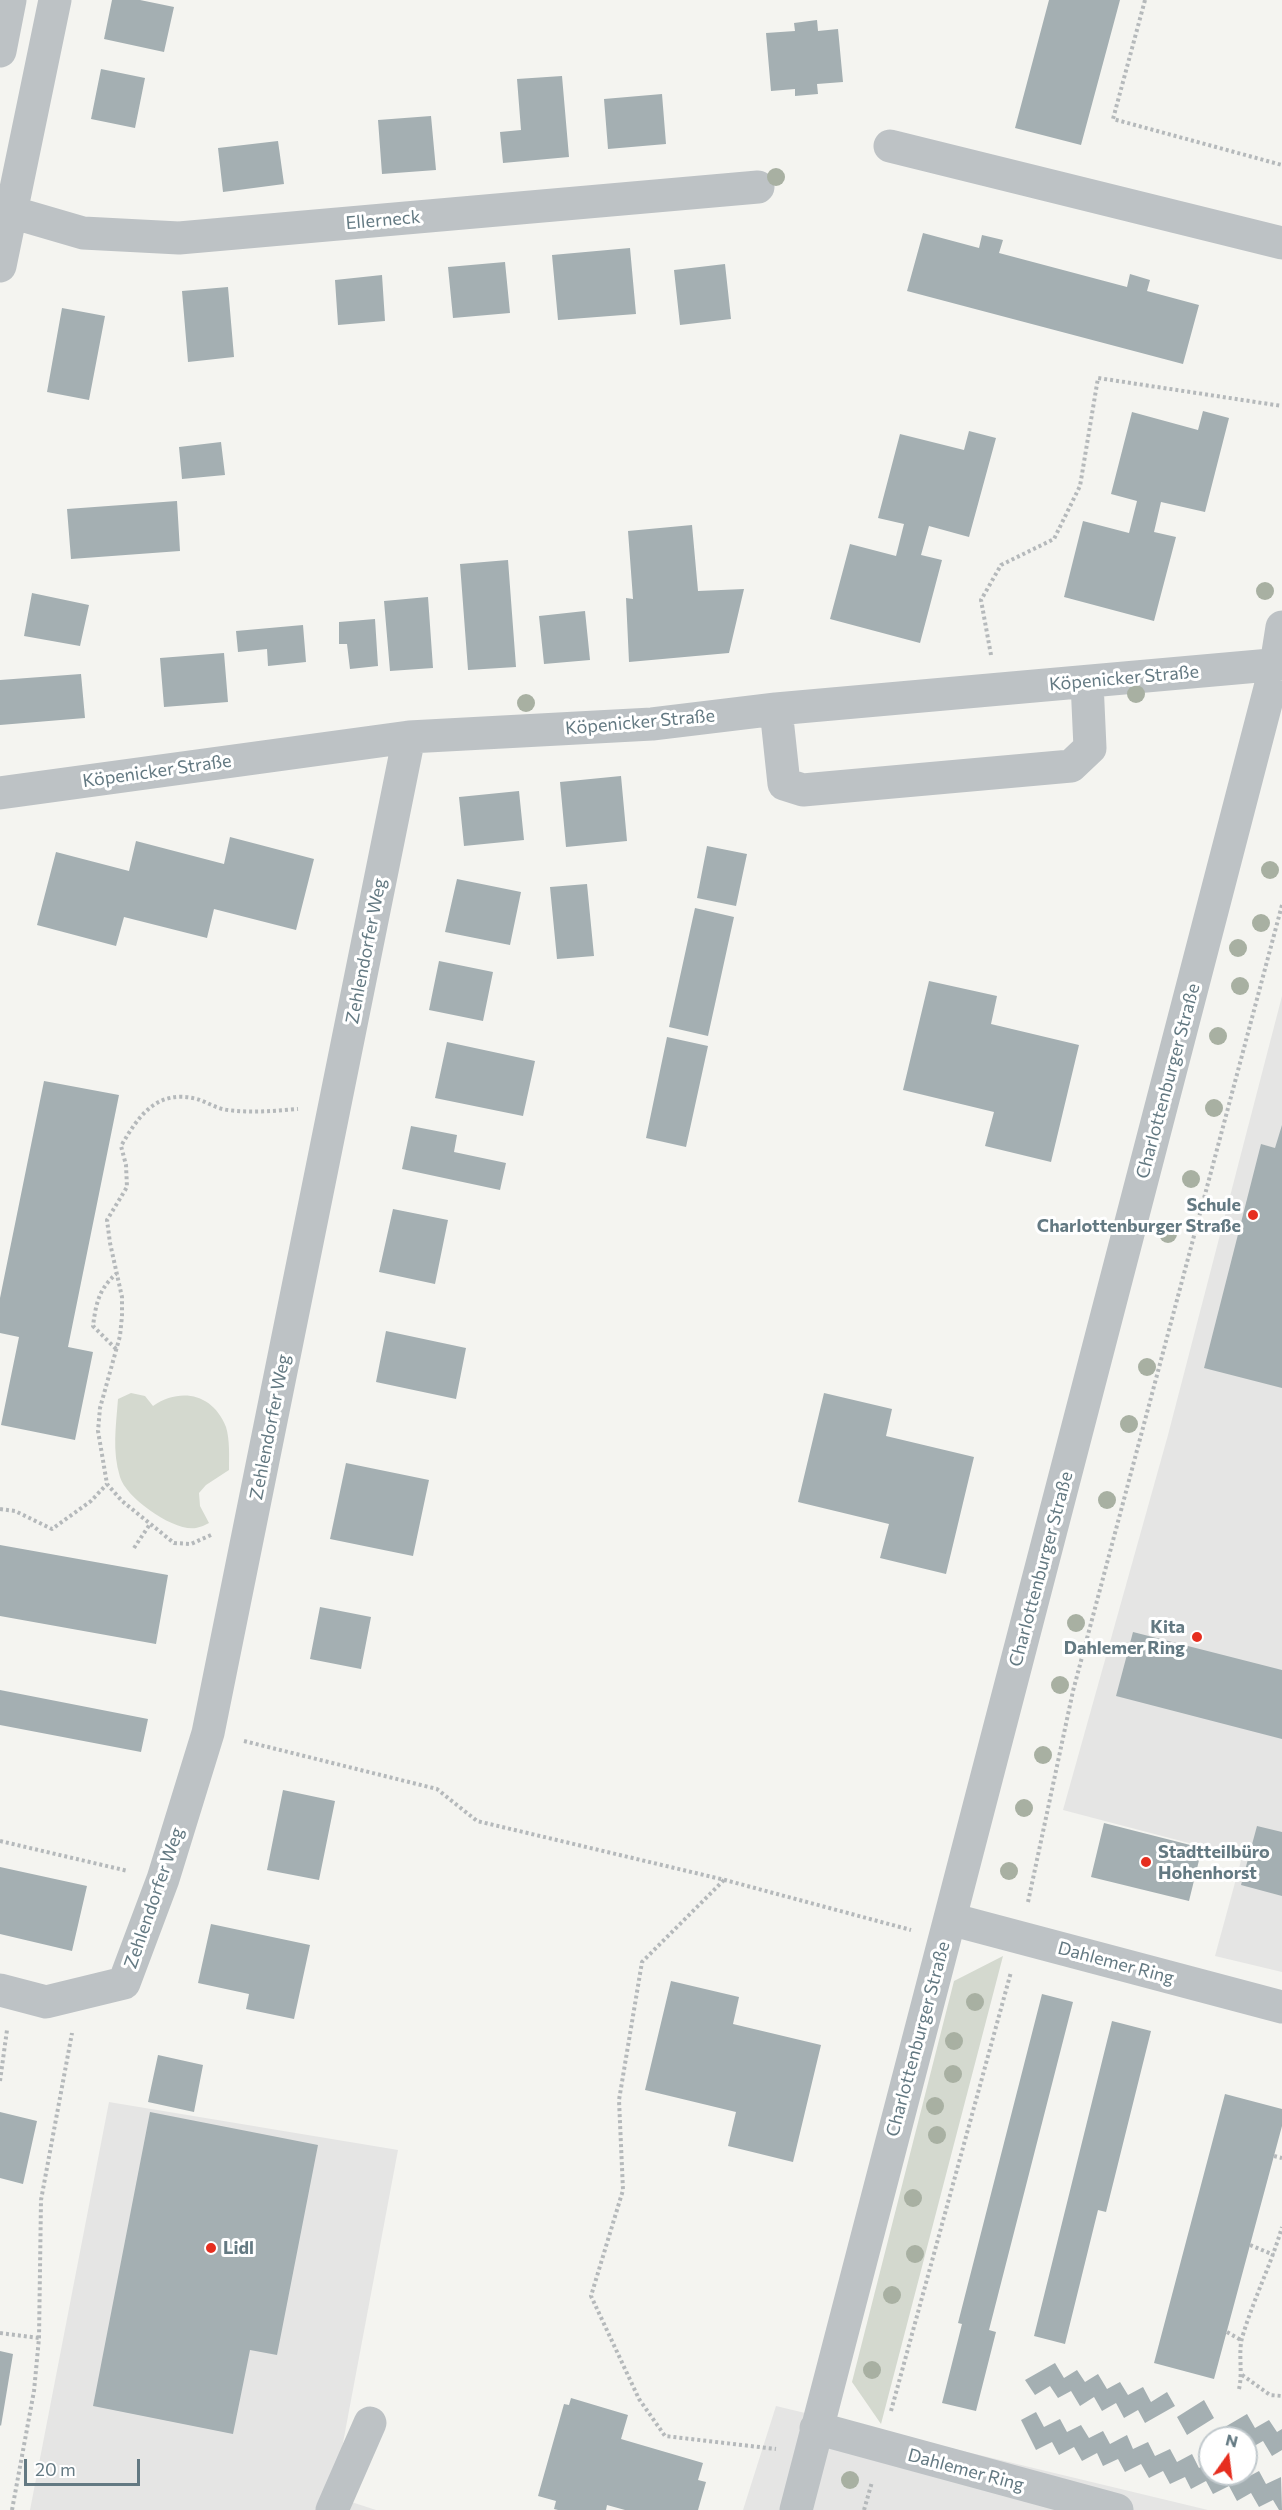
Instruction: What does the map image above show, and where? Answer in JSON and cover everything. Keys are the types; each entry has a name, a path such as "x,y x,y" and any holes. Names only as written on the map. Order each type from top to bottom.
{"street":[{"path":"0,51 10,0"},
{"path":"0,263 55,0"},
{"path":"890,146 1282,243"},
{"name":"Ellerneck","path":"11,212 83,233 179,238 758,187"},
{"name":"Charlottenburger Straße","path":"796,2510 1279,664 1282,627"},
{"name":"Köpenicker Straße","path":"0,793 409,737 652,724 776,709 1279,664"},
{"path":"776,709 784,784 803,790 1071,766 1090,748 1087,682"},
{"name":"Zehlendorfer Weg","path":"7,1992 46,2002 124,1983 163,1879 208,1732 409,737"},
{"name":"Dahlemer Ring","path":"947,1929 1282,2007"},
{"path":"332,2510 370,2424"},
{"name":"Dahlemer Ring","path":"813,2441 881,2447 1117,2510"}],"path":[{"path":"1145,0 1113,119 1282,165"},
{"path":"997,690 981,600 1001,565 1054,539 1080,486 1098,378 1282,406"},
{"path":"1027,1906 1074,1691 1282,905"},
{"path":"251,1520 230,1526 191,1544 174,1543 122,1501 107,1484 98,1431 100,1408 116,1349 122,1316 122,1297 107,1220 127,1187 122,1146 134,1124 154,1104 172,1095 197,1099 224,1110 334,1106"},
{"path":"116,1274 104,1284 96,1307 93,1326 116,1349"},
{"path":"0,1509 15,1511 52,1529 91,1501 107,1484"},
{"path":"134,1548 150,1524"},
{"path":"208,1732 436,1790 477,1821 724,1880 947,1929"},
{"path":"0,1842 163,1879"},
{"path":"724,1880 642,1962 619,2100 623,2190 591,2296 639,2399 665,2436 813,2441"},
{"path":"881,2447 1013,1965"},
{"path":"0,2081 7,1992"},
{"path":"12,2510 34,2391 39,2338 41,2200 78,1994"},
{"path":"1274,2156 1282,2158"},
{"path":"1239,2389 1242,2375 1241,2340 1274,2255 1282,2227"},
{"path":"1250,2245 1274,2255"},
{"path":"1227,2332 1241,2340"},
{"path":"0,2333 39,2338"},
{"path":"1242,2375 1270,2395 1282,2396"}],"shaded area":[{"name":"Kita Dahlemer Ring","path":"1282,996 1282,1972 1215,1956 1242,1857 1063,1810 1168,1435"},
{"path":"131,1393 145,1396 153,1406 174,1397 195,1397 213,1407 220,1416 228,1437 229,1470 206,1485 199,1493 200,1506 209,1523 196,1528 176,1525 152,1512 124,1485 116,1458 116,1419 118,1399"},
{"path":"1003,1956 881,2424 852,2382 954,1981"},
{"path":"109,2102 398,2150 333,2496 376,2510 30,2510"},
{"path":"776,2406 1208,2510 743,2510"}],"building":[{"path":"112,0 140,0 174,7 164,52 104,39"},
{"path":"1049,0 1120,0 1081,145 1015,128"},
{"path":"817,20 818,31 838,29 843,82 817,84 818,94 795,96 795,89 771,91 766,33 795,31 794,23"},
{"path":"101,69 145,78 135,128 91,119"},
{"path":"562,76 569,157 503,163 500,132 521,130 517,79"},
{"path":"662,94 666,144 608,149 604,99"},
{"path":"431,116 436,170 382,174 378,120"},
{"path":"278,141 284,184 223,192 218,148"},
{"path":"923,233 979,248 982,235 1003,240 999,253 1127,287 1130,274 1150,280 1147,291 1199,305 1183,364 907,291"},
{"path":"630,248 636,314 558,320 552,255"},
{"path":"505,262 510,313 453,318 448,267"},
{"path":"725,264 731,319 680,325 674,270"},
{"path":"382,275 385,321 338,325 335,280"},
{"path":"228,287 234,357 188,362 182,291"},
{"path":"62,308 105,316 89,400 47,392"},
{"path":"1203,411 1229,418 1205,512 1161,502 1154,532 1176,537 1154,621 1064,597 1083,521 1129,533 1137,501 1111,494 1132,412 1198,430"},
{"path":"969,431 996,438 969,537 929,526 921,555 942,560 920,643 830,619 850,544 896,556 904,524 878,518 900,434 964,450"},
{"path":"221,442 225,475 182,479 179,447"},
{"path":"177,501 180,551 71,559 67,509"},
{"path":"692,525 698,591 744,589 729,653 629,662 626,598 633,599 628,531"},
{"path":"508,560 516,667 468,670 460,564"},
{"path":"32,593 89,605 80,646 24,636"},
{"path":"428,597 433,668 390,671 384,601"},
{"path":"585,611 590,660 544,664 539,616"},
{"path":"375,619 378,666 350,669 347,644 339,644 339,622"},
{"path":"303,625 306,662 268,666 267,649 238,652 236,631"},
{"path":"224,653 228,702 164,707 160,658"},
{"path":"81,674 85,718 0,725 0,680"},
{"path":"621,776 627,841 566,847 560,782"},
{"path":"519,791 524,840 464,846 459,797"},
{"path":"230,837 314,859 296,930 214,909 207,938 124,917 116,946 37,925 56,852 129,871 136,841 224,864"},
{"path":"707,846 747,854 736,906 697,898"},
{"path":"457,879 521,892 510,945 445,932"},
{"path":"587,884 594,956 557,959 550,887"},
{"path":"695,908 734,917 708,1036 669,1027"},
{"path":"439,961 493,972 483,1021 429,1010"},
{"path":"929,981 997,996 991,1024 1079,1045 1051,1162 985,1146 994,1112 903,1090"},
{"path":"667,1037 708,1046 686,1147 646,1138"},
{"path":"447,1042 535,1061 523,1116 435,1098"},
{"path":"44,1081 119,1095 68,1347 93,1352 75,1440 1,1425 19,1337 0,1333 0,1298"},
{"path":"1282,1125 1282,1388 1204,1368 1261,1144 1275,1148"},
{"path":"411,1126 457,1135 454,1152 506,1163 500,1190 402,1169"},
{"path":"393,1209 448,1220 435,1284 379,1272"},
{"path":"386,1331 466,1348 456,1399 376,1382"},
{"path":"824,1393 892,1409 886,1436 974,1457 946,1574 880,1558 889,1524 798,1502"},
{"path":"346,1463 429,1480 413,1556 330,1539"},
{"path":"0,1545 168,1575 156,1644 0,1616"},
{"path":"320,1607 371,1617 361,1669 310,1659"},
{"path":"1133,1632 1282,1670 1282,1739 1116,1696"},
{"path":"0,1690 148,1719 141,1752 0,1725"},
{"path":"283,1790 335,1801 319,1880 267,1870"},
{"name":"Stadtteilbüro Hohenhorst","path":"1104,1823 1202,1848 1189,1901 1091,1877"},
{"path":"1257,1826 1282,1832 1282,1896 1241,1885"},
{"path":"0,1867 87,1886 72,1951 0,1934"},
{"path":"211,1924 310,1945 294,2019 246,2009 249,1994 198,1983"},
{"path":"671,1981 739,1997 733,2024 821,2045 793,2162 728,2146 736,2112 645,2090"},
{"path":"1042,1994 1073,2002 989,2330 996,2332 976,2411 942,2403 962,2324 958,2323"},
{"path":"1112,2021 1151,2031 1106,2212 1098,2210 1065,2344 1034,2336"},
{"path":"158,2055 203,2065 194,2112 148,2102"},
{"path":"1225,2094 1282,2109 1282,2126 1214,2379 1154,2363"},
{"path":"0,2112 37,2121 23,2184 0,2178"},
{"name":"Lidl","path":"150,2112 318,2145 277,2355 250,2350 233,2434 93,2406"},
{"path":"0,2351 13,2354 1,2426 0,2425"},
{"path":"1055,2363 1064,2378 1077,2370 1085,2382 1098,2374 1107,2389 1120,2382 1128,2395 1143,2387 1151,2402 1167,2392 1175,2406 1145,2423 1138,2410 1124,2418 1116,2403 1102,2411 1094,2397 1080,2406 1071,2391 1058,2398 1050,2386 1035,2395 1025,2380"},
{"path":"571,2398 628,2415 621,2439 703,2463 698,2480 706,2482 698,2510 625,2510 607,2505 606,2510 558,2510 554,2509 556,2501 538,2496 564,2404 569,2405"},
{"path":"1204,2400 1214,2418 1187,2435 1177,2417"},
{"path":"1036,2412 1044,2427 1060,2419 1067,2432 1081,2425 1089,2438 1103,2431 1110,2444 1127,2435 1133,2449 1148,2442 1155,2456 1170,2449 1177,2462 1192,2454 1198,2466 1198,2485 1191,2489 1185,2477 1170,2484 1163,2471 1149,2478 1141,2464 1125,2472 1118,2459 1103,2466 1097,2453 1082,2461 1074,2447 1059,2455 1052,2442 1036,2450 1021,2420"},
{"path":"1247,2414 1254,2426 1227,2426"},
{"path":"1269,2420 1277,2432 1282,2429 1282,2450 1272,2456 1263,2441 1258,2444 1258,2426"},
{"path":"1259,2471 1266,2484 1281,2477 1282,2510 1279,2510 1273,2500 1259,2507 1251,2493 1237,2501 1229,2486 1258,2486"},
{"path":"1209,2486 1229,2486 1213,2494"}],"place":[{"name":"Schule Charlottenburger Straße","path":"1253,1215"},
{"name":"Kita Dahlemer Ring","path":"1197,1637"},
{"name":"Stadtteilbüro Hohenhorst","path":"1146,1862"},
{"name":"Lidl","path":"211,2248"}]}
